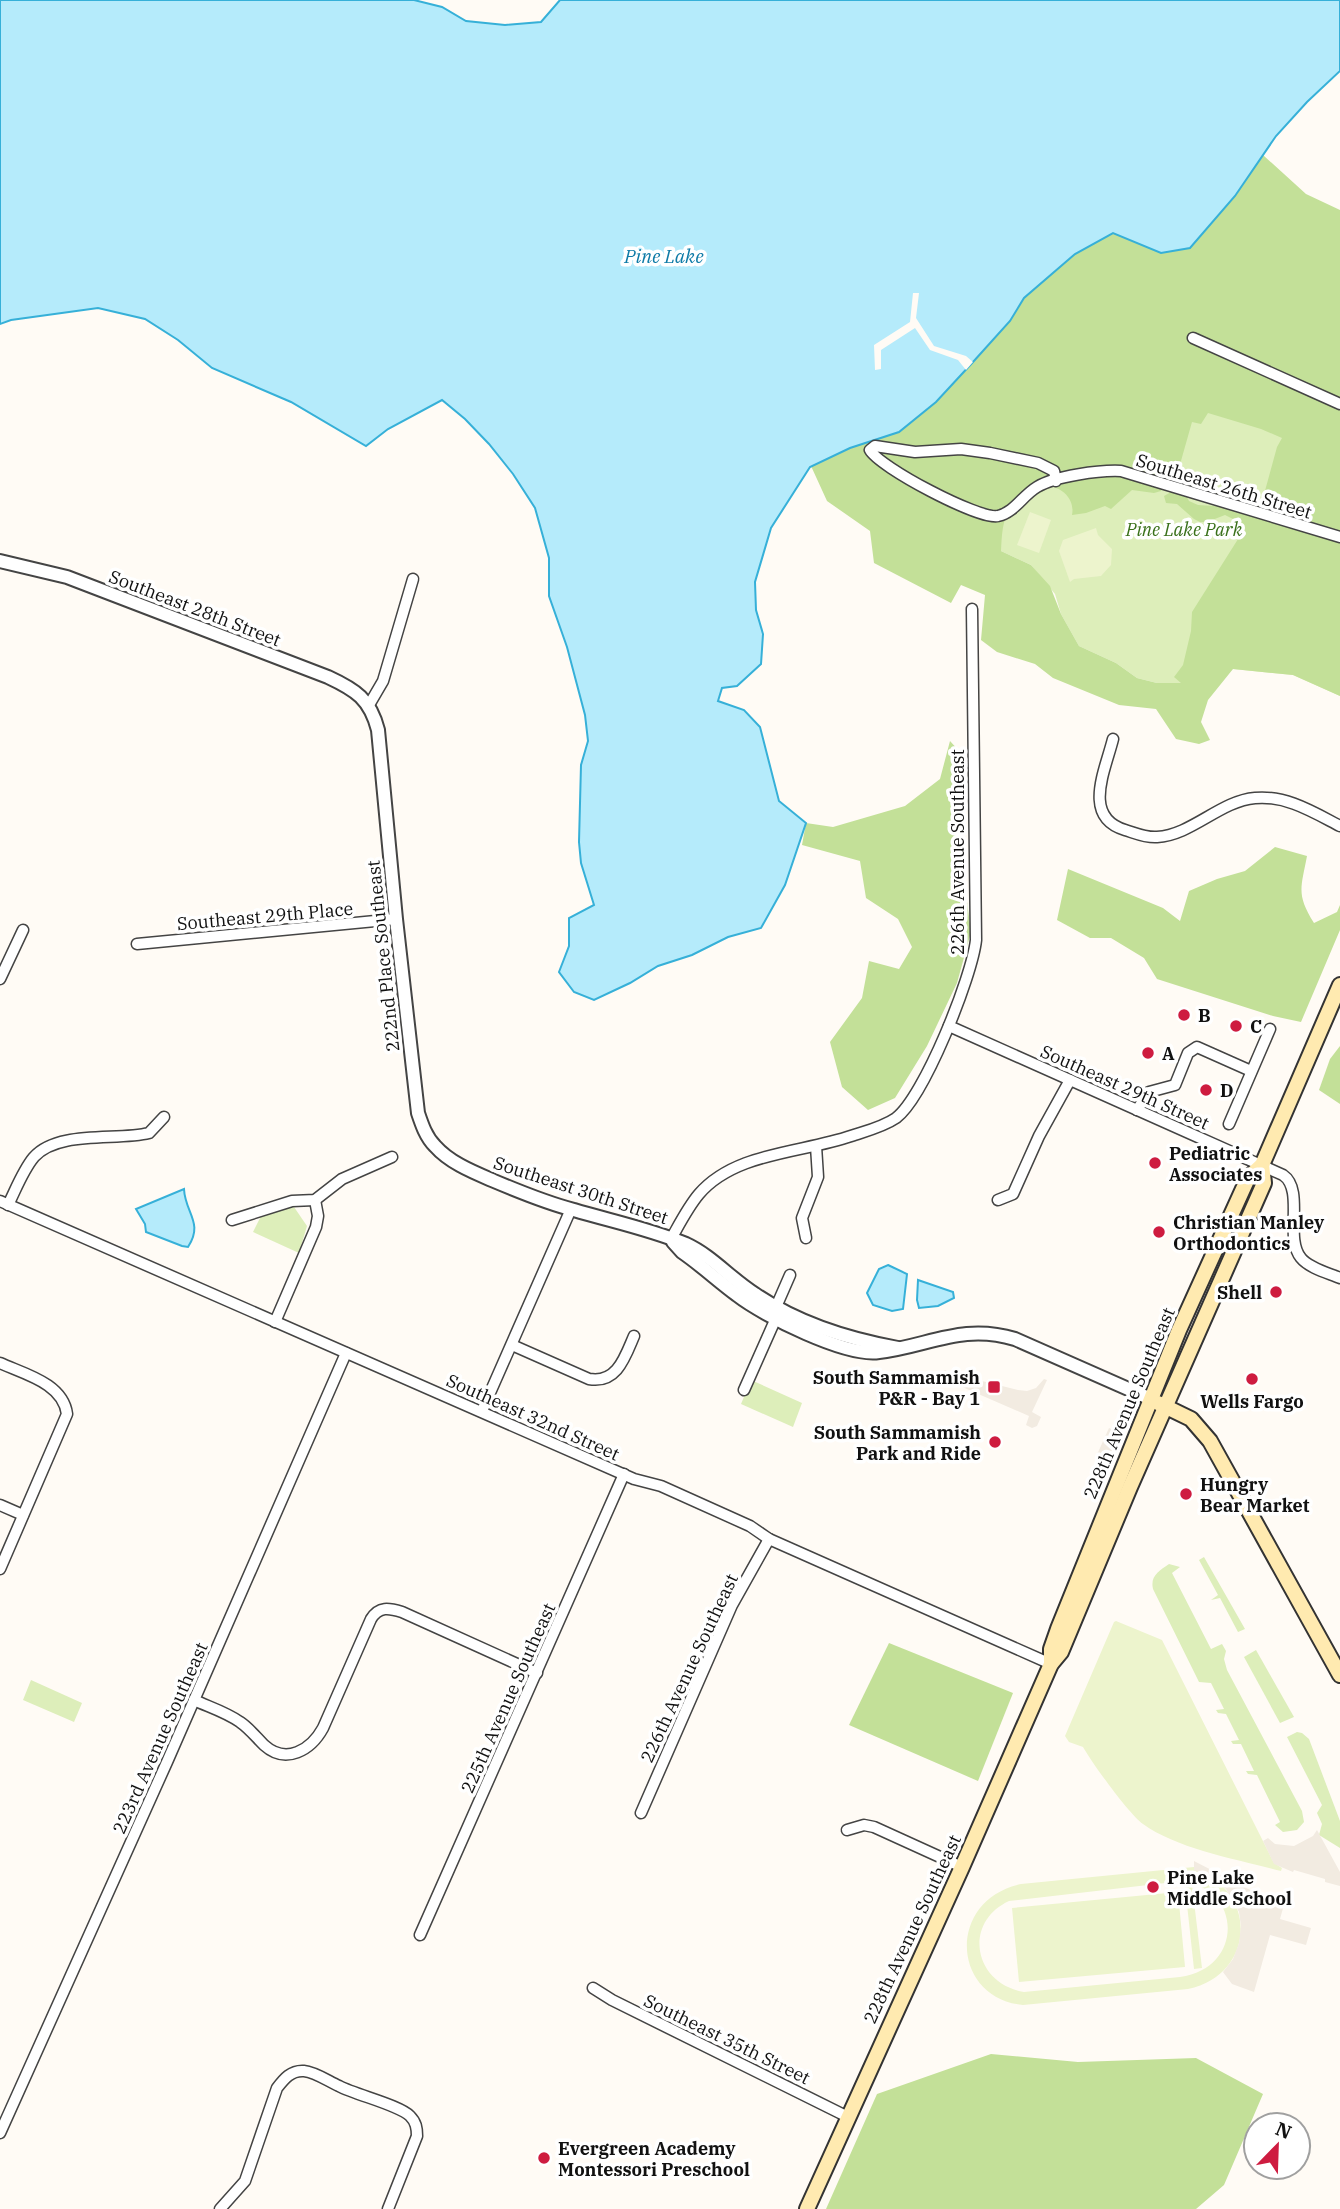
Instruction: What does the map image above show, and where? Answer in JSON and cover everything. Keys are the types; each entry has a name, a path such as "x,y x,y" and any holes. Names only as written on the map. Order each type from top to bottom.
{"main road":[{"name":"228th Avenue Southeast","path":"1051,1664 1051,1649 1058,1629 1151,1399 1248,1178 1262,1166 1340,985"},
{"name":"228th Avenue Southeast","path":"807,2209 1051,1664 1061,1651 1264,1183 1262,1166"},
{"path":"1151,1399 1191,1419 1210,1441 1340,1675"}],"street":[{"path":"1193,338 1340,404"},
{"name":"Southeast 26th Street","path":"1056,481 1054,471 1038,463 990,453 961,449 915,452 875,446 870,450 878,460 925,488 982,515 996,516 1011,510 1037,487 1104,470 1121,471 1340,537"},
{"name":"Southeast 28th Street","path":"0,561 67,578 328,677 352,689 369,705"},
{"path":"369,705 383,681 413,579"},
{"name":"226th Avenue Southeast","path":"816,1146 877,1127 896,1118 912,1098 948,1026 968,977 976,940 972,609"},
{"name":"222nd Place Southeast","path":"369,705 378,730 418,1113 427,1136 444,1155 480,1175"},
{"path":"1113,739 1100,797 1100,810 1104,818 1120,829 1158,837 1181,830 1241,801 1263,797 1287,801 1340,826"},
{"name":"Southeast 29th Place","path":"137,944 396,919"},
{"path":"0,979 23,930"},
{"name":"Southeast 29th Street","path":"948,1026 1283,1175 1291,1184 1296,1244 1301,1259 1340,1278"},
{"path":"1229,1124 1270,1029"},
{"path":"1137,1110 1150,1092 1175,1085 1188,1053 1197,1048 1251,1071"},
{"path":"998,1200 1013,1194 1070,1080"},
{"path":"4,1203 29,1165 44,1149 76,1139 149,1133 164,1117"},
{"path":"806,1238 802,1218 818,1177 816,1146 740,1165 716,1180 701,1192 687,1210 671,1239 682,1252 736,1295 776,1312 830,1342 862,1353 879,1353 968,1333 998,1334 1151,1399"},
{"path":"232,1220 292,1201 315,1200 342,1179 392,1157"},
{"name":"Southeast 30th Street","path":"480,1175 571,1209 671,1239"},
{"path":"275,1322 316,1227 318,1216 315,1200"},
{"name":"Southeast 32nd Street","path":"4,1203 642,1482 661,1486 750,1526 769,1539 1051,1664"},
{"path":"482,1411 571,1209"},
{"path":"744,1390 790,1275"},
{"path":"512,1345 598,1380 613,1375 618,1369 634,1336"},
{"name":"223rd Avenue Southeast","path":"0,2133 194,1700 345,1353"},
{"path":"0,1363 47,1385 59,1394 67,1414 0,1569"},
{"name":"225th Avenue Southeast","path":"420,1935 624,1474"},
{"path":"0,1505 23,1515"},
{"name":"226th Avenue Southeast","path":"641,1813 717,1637 769,1539"},
{"path":"194,1700 236,1719 272,1750 294,1754 313,1744 319,1735 371,1619 376,1612 386,1608 402,1612 537,1673"},
{"path":"846,1830 864,1825 874,1827 962,1867"},
{"name":"Southeast 35th Street","path":"593,1988 612,2000 848,2117"},
{"path":"220,2209 245,2181 278,2088 283,2080 294,2072 306,2071 356,2094 408,2113 417,2126 413,2151 388,2209"}],"green space":[{"path":"1263,155 1306,194 1340,210 1340,696 1293,675 1233,669 1208,700 1201,722 1210,740 1199,744 1176,739 1156,709 1119,705 1053,678 1035,664 997,652 981,640 985,595 961,585 951,603 874,563 870,531 827,501 811,466 850,448 899,432 936,402 1010,321 1024,298 1075,254 1113,233 1161,253 1190,248 1235,196","holes":["1208,413 1282,438 1277,447 1260,509 1198,505 1187,497 1171,492 1164,496 1166,503 1177,504 1200,522 1225,515 1245,528 1192,612 1191,631 1183,665 1174,677 1181,683 1157,683 1137,678 1116,663 1079,646 1061,614 1050,586 1031,565 1001,551 1004,522 1010,510 1020,501 1050,486 1067,496 1072,505 1072,515 1105,506 1111,509 1132,490 1154,493 1161,491 1166,480 1175,482 1192,422 1201,424"]},
{"name":"Pine Lake Park","path":"1010,321 1289,420 1340,696 1293,675 1233,669 1182,683 1157,683 1137,678 1116,663 1079,646 1061,614 1055,594 1031,565 1001,551 936,402"},
{"path":"1030,512 1051,520 1039,553 1017,545"},
{"path":"1096,528 1098,535 1112,549 1111,565 1101,576 1074,579 1070,582 1059,551 1063,540"},
{"path":"950,741 960,752 965,887 971,932 957,983 927,1046 895,1098 868,1110 842,1087 830,1042 862,998 869,961 899,969 912,947 898,919 866,898 860,861 802,845 806,823 833,827 905,806 940,779"},
{"path":"1275,847 1307,856 1302,897 1314,923 1337,912 1340,905 1340,930 1301,1022 1273,1016 1157,979 1144,958 1111,938 1090,938 1057,920 1068,869 1163,908 1180,921 1189,891 1245,871"},
{"path":"1340,1046 1340,1104 1319,1090 1330,1059"},
{"path":"294,1207 307,1226 299,1253 253,1232 262,1214"},
{"path":"751,1380 802,1403 793,1427 741,1404"},
{"path":"1204,1557 1245,1629 1238,1632 1220,1598 1211,1600 1218,1595 1199,1560"},
{"path":"1169,1564 1180,1567 1172,1573 1211,1649 1222,1644 1226,1651 1224,1659 1227,1670 1302,1811 1304,1822 1297,1830 1283,1832 1275,1825 1280,1822 1257,1775 1248,1774 1246,1771 1254,1771 1241,1744 1233,1744 1231,1741 1239,1740 1226,1714 1216,1710 1224,1709 1211,1683 1199,1682 1153,1589 1154,1577"},
{"path":"1116,1621 1162,1640 1274,1863 1282,1868 1281,1871 1191,1847 1157,1833 1143,1824 1120,1799 1083,1747 1069,1742 1065,1736"},
{"path":"889,1643 1013,1693 978,1781 849,1725"},
{"path":"1256,1650 1294,1717 1280,1723 1244,1657"},
{"path":"31,1680 82,1703 74,1722 23,1700"},
{"path":"1297,1732 1309,1739 1340,1821 1340,1848 1319,1835 1322,1824 1317,1813 1322,1805 1287,1737"},
{"path":"1194,1867 1216,1881 1230,1895 1239,1913 1241,1932 1237,1951 1226,1967 1210,1981 1188,1989 1023,2005 999,1998 982,1985 971,1968 967,1948 970,1927 980,1909 997,1894 1021,1884","holes":["1174,1882 1196,1885 1213,1894 1223,1908 1228,1925 1226,1942 1217,1958 1202,1970 1180,1977 1024,1992 1007,1987 994,1978 980,1952 984,1923 994,1911 1009,1901"]},
{"path":"1192,1885 1202,1968 1194,1969 1185,1886"},
{"path":"1178,1892 1185,1967 1019,1982 1012,1908"},
{"path":"991,2054 1078,2062 1196,2058 1263,2094 1256,2111 1242,2111 1242,2143 1224,2185 1196,2209 826,2209 877,2094"}],"shaded area":[{"path":"945,1370 1027,1391 1036,1388 1044,1379 1047,1380 1032,1412 1041,1417 1037,1426 1032,1428 1026,1425 1029,1416 937,1376"},
{"path":"1109,1428 1122,1434 1110,1466 1095,1459"},
{"path":"1317,1830 1340,1872 1340,1886 1274,1864 1263,1841 1268,1838 1275,1844 1294,1846 1313,1836"},
{"path":"1194,1861 1252,1891 1285,1901 1280,1919 1311,1928 1306,1945 1270,1935 1254,1992 1232,1984 1223,1972 1233,1959 1239,1943 1239,1912 1226,1889 1216,1880 1194,1870"}],"water":[{"name":"Pine Lake","path":"0,0 414,0 442,7 466,21 505,25 541,22 560,0 1340,0 1340,71 1276,136 1235,196 1190,248 1161,253 1113,233 1075,254 1024,298 1010,321 936,402 899,432 850,448 810,467 771,528 755,582 756,610 763,634 761,664 737,686 722,688 718,701 744,710 760,727 779,801 806,823 785,885 761,928 728,937 692,955 658,966 594,1000 574,992 559,972 569,946 569,918 594,905 581,863 579,842 581,765 588,741 585,715 567,647 549,596 549,558 535,508 489,444 442,400 388,429 366,446 291,402 212,368 178,340 145,319 98,308 11,320 0,324"},
{"path":"184,1189 194,1224 188,1247 146,1232 145,1224 136,1209"},
{"path":"888,1265 907,1274 903,1309 892,1311 873,1305 867,1293 879,1269"},
{"path":"918,1280 953,1292 954,1298 938,1306 919,1308"}],"pier":[{"path":"913,293 919,293 916,318 934,346 966,356 973,362 966,370 958,360 930,350 915,328 881,350 881,369 875,370 874,345 910,322"}],"place":[{"name":"B","path":"1184,1015"},
{"name":"C","path":"1236,1026"},
{"name":"A","path":"1148,1053"},
{"name":"D","path":"1206,1090"},
{"name":"Pediatric Associates","path":"1155,1163"},
{"name":"Christian Manley Orthodontics","path":"1159,1232"},
{"name":"Shell","path":"1276,1292"},
{"name":"Wells Fargo","path":"1252,1379"},
{"name":"South Sammamish P&R - Bay 1","path":"994,1387"},
{"name":"South Sammamish Park and Ride","path":"995,1442"},
{"name":"Hungry Bear Market","path":"1186,1494"},
{"name":"Pine Lake Middle School","path":"1153,1887"},
{"name":"Evergreen Academy Montessori Preschool","path":"544,2158"}]}
